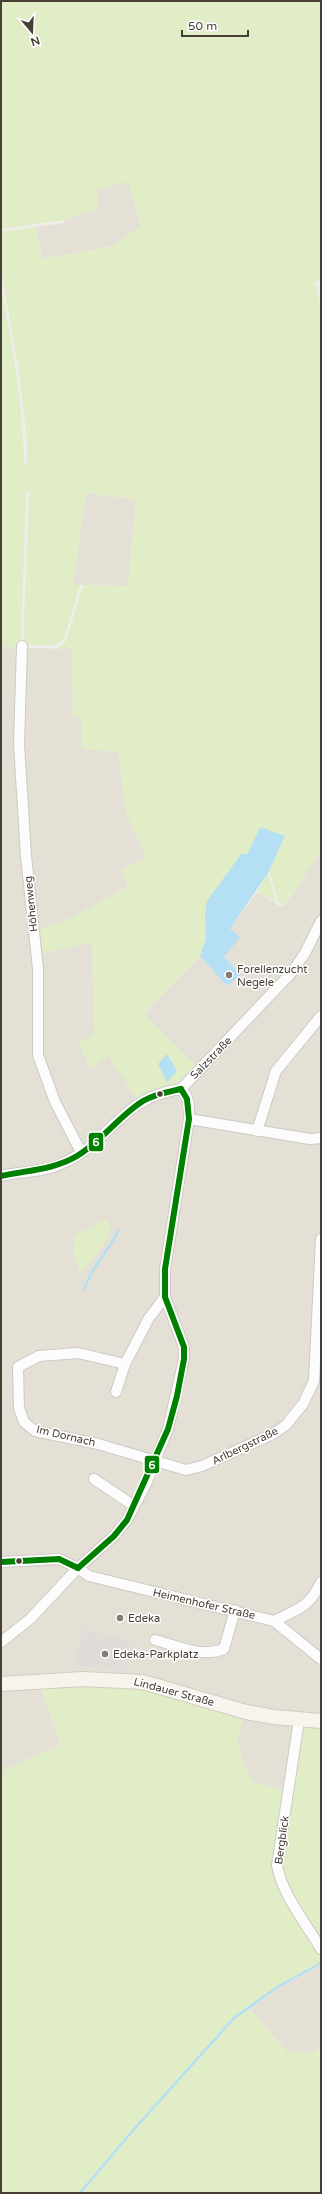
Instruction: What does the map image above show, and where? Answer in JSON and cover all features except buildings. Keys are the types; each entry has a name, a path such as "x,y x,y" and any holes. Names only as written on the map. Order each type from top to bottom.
{"main road":[{"name":"Lindauer Straße","path":"1,1684 83,1679 143,1682 246,1712 299,1720 321,1721"}],"street":[{"name":"Höhenweg","path":"22,646 20,744 26,856 38,969 38,1055 55,1102 81,1152"},
{"name":"Salzstraße","path":"1,1176 37,1172 61,1164 81,1152 143,1100 157,1093 181,1089 292,972 305,953 321,921"},
{"path":"257,1131 276,1071 321,1016"},
{"path":"1,1642 30,1620 78,1568 114,1536 127,1520 155,1461 168,1429 184,1359 184,1347 165,1297 165,1269 189,1119 187,1094 181,1089"},
{"path":"189,1119 310,1139 321,1138"},
{"name":"Arlbergstraße","path":"155,1461 186,1470 202,1466 273,1434 286,1425 303,1404 314,1380 321,1239"},
{"path":"116,1392 125,1364 149,1318 165,1297"},
{"name":"Im Dornach","path":"125,1364 78,1353 38,1356 18,1367 19,1408 24,1422 35,1431 98,1444 155,1461"},
{"path":"94,1479 134,1506"},
{"name":"Heimenhofer Straße","path":"1,1562 59,1560 78,1568 89,1576 235,1610 274,1621 321,1659"},
{"path":"274,1621 302,1608 311,1601 320,1586"},
{"path":"155,1640 190,1650 205,1653 214,1652 224,1648 235,1610"},
{"name":"Bergblick","path":"299,1720 277,1866 282,1884 321,1949"}],"shaded area":[{"path":"129,181 141,226 113,246 43,259 35,227 64,223 64,220 98,209 97,189"},
{"path":"86,493 136,499 128,586 73,585"},
{"path":"1,647 72,649 73,716 81,717 81,749 118,751 126,813 147,858 128,887 69,919 35,931 38,954 92,941 94,1034 90,1068 108,1056 198,1068 144,1014 200,956 227,986 240,975 224,957 230,929 257,892 280,906 285,906 321,850 321,1717 286,1791 254,1782 244,1766 237,1742 244,1715 1,1680"},
{"name":"Edeka-Parkplatz","path":"82,1629 136,1643 125,1673 76,1665"},
{"path":"39,1684 61,1745 1,1771 1,1687"},
{"path":"321,1964 321,2047 311,2053 287,2052 250,2009 280,1987"}],"green space":[{"path":"1,1 321,1 321,280 315,282 321,306 321,850 284,907 278,901 269,870 285,836 260,827 247,855 206,927 206,939 200,956 144,1014 198,1068 180,1087 138,1100 108,1056 90,1069 78,1044 94,1034 92,942 38,954 35,930 69,919 128,887 121,870 147,858 126,813 118,752 81,749 81,717 73,717 72,649 57,649 66,641 83,585 128,586 136,499 86,493 73,585 80,585 64,639 56,645 23,645 29,492 26,491 21,647 1,647 1,287 13,353 22,419 24,463 27,463 27,440 19,372 1,269 1,232 35,227 43,259 113,246 141,226 128,182 97,189 98,209 64,220 1,229"},
{"path":"268,873 276,902 257,892"},
{"path":"107,1219 111,1229 105,1242 80,1273 73,1253 75,1235"},
{"path":"125,1683 244,1715 237,1742 244,1766 254,1782 286,1791 275,1866 321,1951 321,1964 280,1987 250,2009 287,2052 311,2053 321,2047 321,2193 1,2193 1,1771 61,1745 39,1684"},
{"path":"300,1724 321,1725 321,1947 280,1877"}],"water":[{"path":"260,827 285,836 268,873 230,929 240,937 224,957 241,975 227,986 200,956 206,939 205,913 207,901 242,853 247,855"},
{"path":"167,1054 177,1071 167,1082 158,1064"}],"waterway":[{"path":"84,1290 95,1267 118,1231"},
{"path":"80,2193 135,2128 234,2018 279,1986 321,1963"}],"transit line":[{"name":"6","path":"1,1176 50,1167 68,1161 86,1150 134,1107 143,1101 157,1095 181,1089"},
{"name":"6","path":"78,1568 114,1536 127,1520 168,1429 177,1396 184,1359 184,1347 165,1297 165,1269 189,1119 187,1099 181,1089"},
{"name":"6","path":"1,1562 59,1559 78,1568"}],"place":[{"name":"Forellenzucht Negele","path":"229,975"},
{"name":"Edeka","path":"120,1618"},
{"name":"Edeka-Parkplatz","path":"105,1654"}]}
